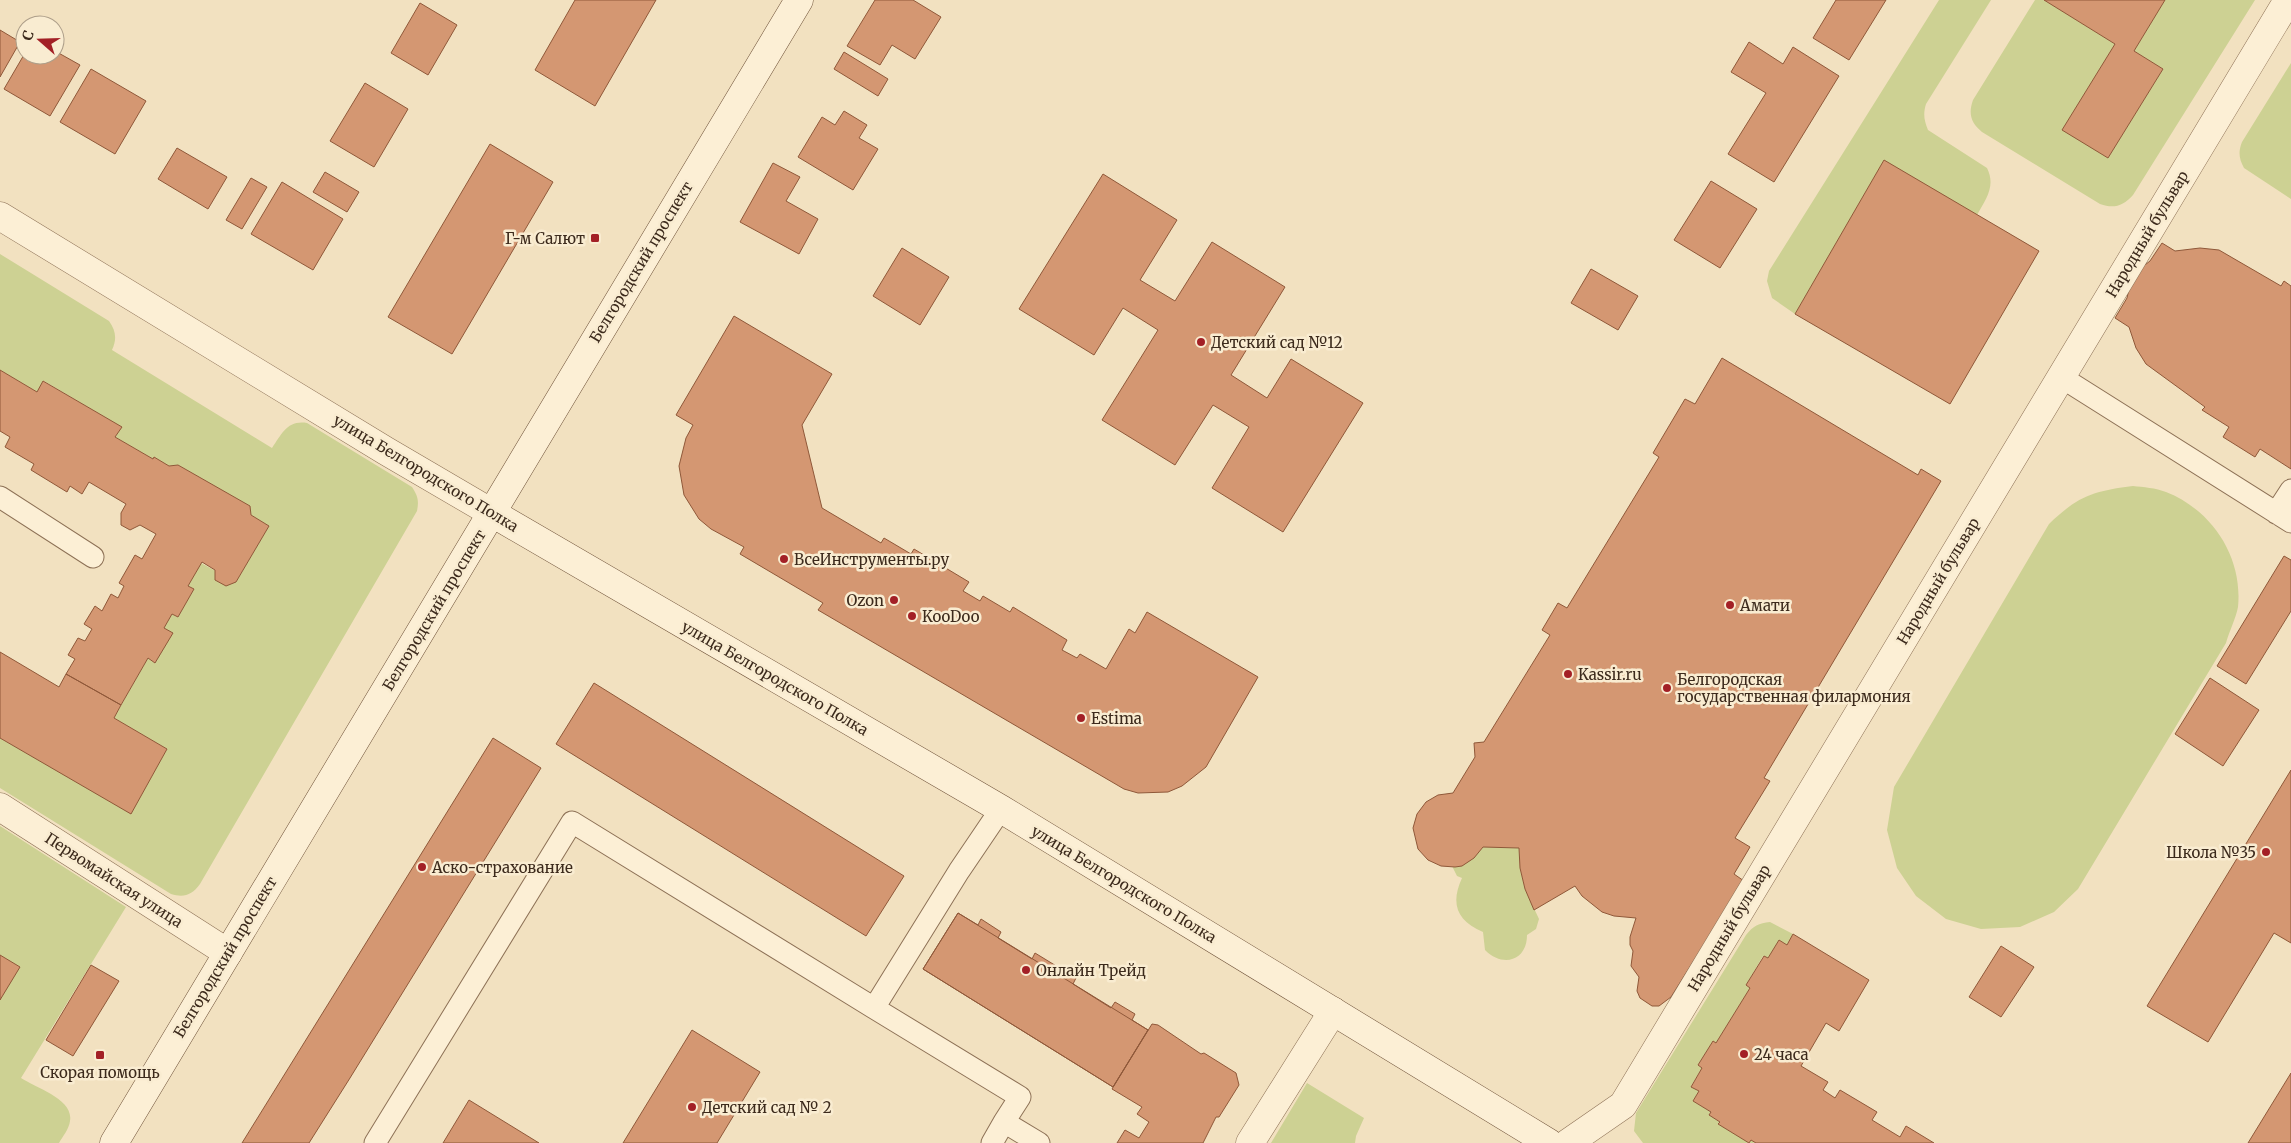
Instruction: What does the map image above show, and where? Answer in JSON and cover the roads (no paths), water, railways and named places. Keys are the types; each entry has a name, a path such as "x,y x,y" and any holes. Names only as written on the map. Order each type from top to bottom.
{"main road":[{"name":"Белгородский проспект","path":"119,1141 228,953 799,0"},
{"name":"Народный бульвар","path":"1568,1143 1623,1105 2288,0"},
{"name":"улица Белгородского Полка","path":"0,216 386,451 1000,809 1549,1143"},
{"name":"Первомайская улица","path":"0,806 228,953"},
{"path":"1250,1143 1333,1011"}],"lane":[{"path":"2061,377 2284,517 2291,490"},
{"path":"0,497 93,557"},
{"path":"874,1008 1000,809"},
{"path":"375,1143 572,822 1020,1097 992,1143"},
{"path":"1004,1122 1039,1143"}],"place":[{"name":"Г-м Салют","path":"595,238"},
{"name":"Детский сад №12","path":"1201,342"},
{"name":"ВсеИнструменты.ру","path":"784,559"},
{"name":"Ozon","path":"894,600"},
{"name":"Амати","path":"1730,605"},
{"name":"KooDoo","path":"912,616"},
{"name":"Kassir.ru","path":"1568,674"},
{"name":"Белгородская государственная филармония","path":"1667,688"},
{"name":"Estima","path":"1081,718"},
{"name":"Школа №35","path":"2266,852"},
{"name":"Аско-страхование","path":"422,867"},
{"name":"Онлайн Трейд","path":"1026,970"},
{"name":"24 часа","path":"1744,1054"},
{"name":"Скорая помощь","path":"100,1055"},
{"name":"Детский сад № 2","path":"692,1107"}]}
